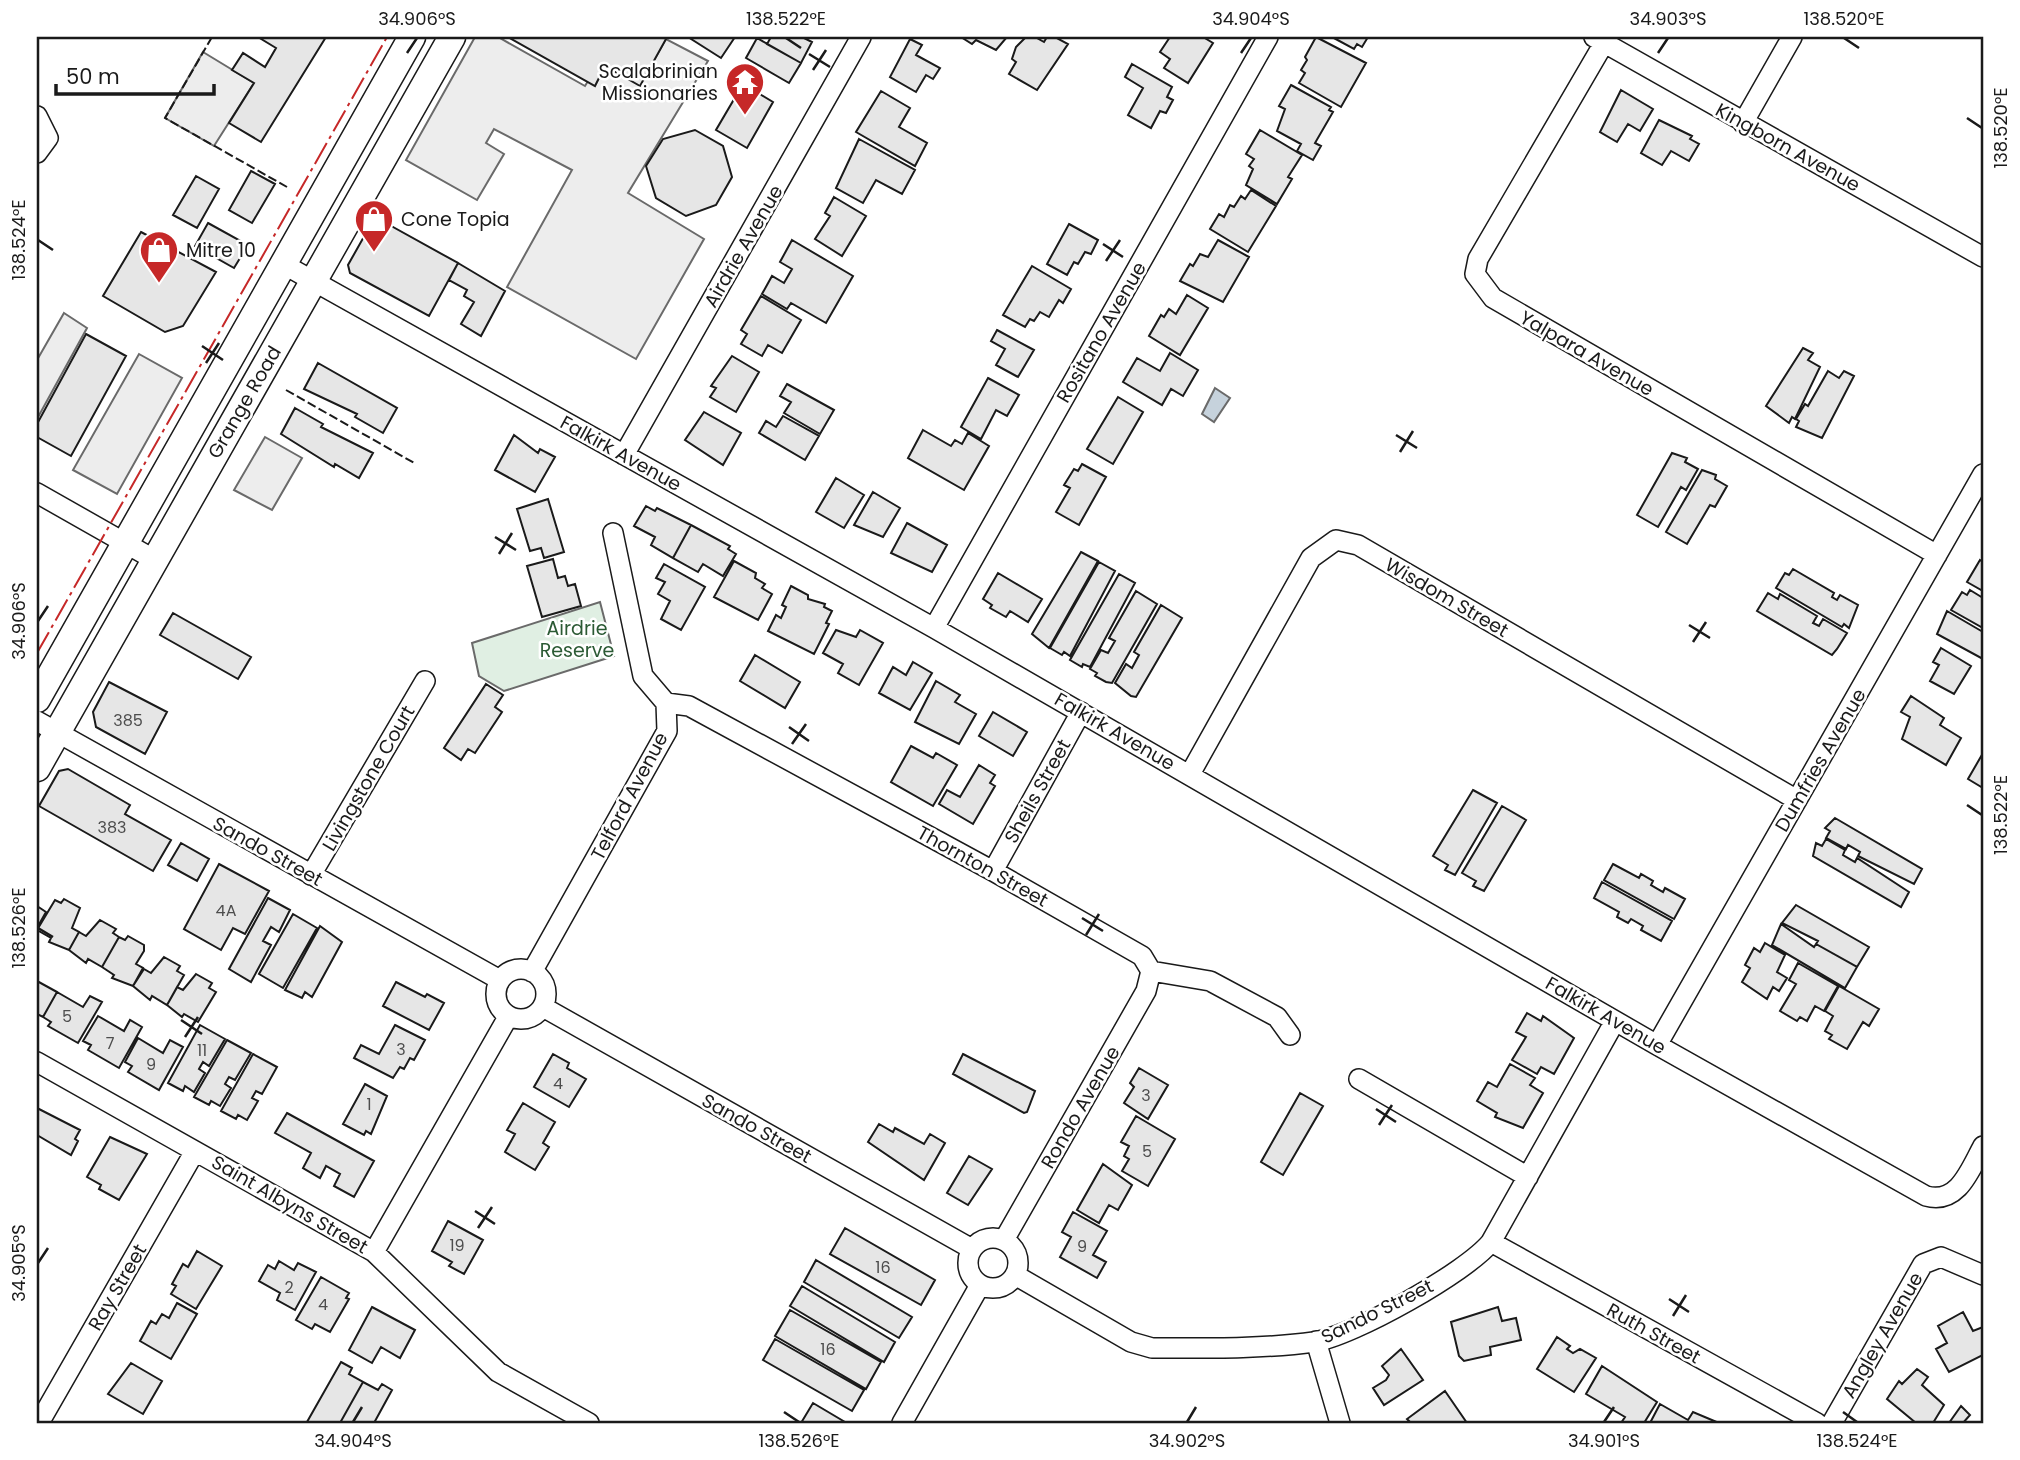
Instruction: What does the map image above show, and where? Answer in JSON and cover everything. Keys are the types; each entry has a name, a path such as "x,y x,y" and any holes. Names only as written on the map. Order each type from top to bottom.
{"main road":[{"name":"Grange Road","path":"37,699 412,37"},
{"name":"Grange Road","path":"37,768 47,727 155,560 452,37"}],"street":[{"name":"Airdrie Avenue","path":"624,455 861,37"},
{"name":"Rositano Avenue","path":"934,628 1268,37"},
{"path":"1743,122 1792,37"},
{"name":"Kingborn Avenue","path":"1599,40 1983,257"},
{"name":"Yalpara Avenue","path":"1599,40 1478,260 1475,274 1481,286 1493,298 1937,555"},
{"path":"37,116 48,138 37,153"},
{"name":"Falkirk Avenue","path":"283,264 934,628 1615,1021 1926,1196 1945,1197 1955,1192 1963,1183 1983,1146"},
{"name":"Dumfries Avenue","path":"1657,1045 1983,474"},
{"path":"37,493 155,560"},
{"name":"Telford Avenue","path":"532,972 667,731 666,703 643,676 613,533"},
{"name":"Wisdom Street","path":"1190,774 1311,558 1336,540 1358,545 1797,800"},
{"name":"Livingstone Court","path":"311,875 425,681"},
{"name":"Thornton Street","path":"666,703 689,706 993,871 1142,956 1151,971"},
{"name":"Sheils Street","path":"993,871 1080,712"},
{"name":"Sando Street","path":"47,727 500,980"},
{"path":"517,969 532,972 543,983 546,999 543,1007 538,1013 524,1020 508,1017 497,1004 495,996 500,980 517,969"},
{"path":"1151,971 1210,981 1277,1017 1290,1035"},
{"name":"Rondo Avenue","path":"1004,1240 1146,991 1151,971"},
{"name":"Sando Street","path":"543,1007 972,1249"},
{"path":"374,1252 508,1017"},
{"name":"Sando Street","path":"1015,1275 1131,1342 1152,1348 1316,1341 1403,1302 1479,1257 1491,1242 1615,1021"},
{"name":"Saint Albyns Street","path":"37,1062 374,1252 498,1372 589,1423"},
{"path":"1359,1079 1528,1177"},
{"name":"Ray Street","path":"39,1423 195,1151"},
{"path":"988,1238 1004,1240 1018,1258 1015,1275 998,1287 980,1285 968,1267 972,1249 988,1238"},
{"name":"Ruth Street","path":"1491,1242 1817,1423"},
{"name":"Angley Avenue","path":"1832,1423 1923,1264 1941,1256 1983,1275"},
{"path":"902,1423 980,1285"},
{"path":"1316,1341 1340,1423"}],"green space":[{"name":"Airdrie Reserve","path":"600,602 614,656 504,691 479,676 472,643"}],"shaded area":[{"path":"475,37 498,37 585,86 599,63 640,85 666,39 708,61 628,193 704,239 636,359 507,287 572,170 494,129 486,143 504,154 477,200 406,160"},
{"path":"203,52 254,83 214,146 165,118"},
{"path":"64,313 87,328 37,419 37,360"},
{"path":"139,354 182,378 117,494 73,470"},
{"path":"1215,388 1230,398 1214,422 1202,414"},
{"path":"265,437 302,458 272,510 234,490"}],"building":[{"path":"258,37 326,37 261,142 229,123 254,83 232,70 243,53 265,67 276,48"},
{"path":"508,37 666,39 640,86 605,66 595,86"},
{"path":"688,37 735,37 721,58"},
{"path":"771,37 802,37 812,42 801,63 767,44"},
{"path":"961,37 1007,37 996,50 976,40 972,44"},
{"path":"1026,37 1035,37 1044,42 1047,37 1055,37 1068,44 1037,90 1009,74 1016,62 1012,59 1016,47"},
{"path":"1170,37 1203,37 1213,43 1188,83 1164,68 1170,59 1160,52"},
{"path":"1316,37 1366,63 1341,107 1299,83 1305,73 1301,70 1307,60 1305,57"},
{"path":"1332,37 1368,37 1362,47 1357,44 1354,49"},
{"path":"757,38 801,63 789,83 746,58"},
{"path":"910,39 922,45 916,55 940,68 933,79 926,75 916,92 890,77"},
{"path":"1132,64 1172,87 1167,97 1173,100 1166,113 1160,111 1151,128 1128,115 1143,88 1125,77"},
{"name":"Scalabrinian Missionaries","path":"743,84 773,102 747,148 716,130"},
{"path":"1291,85 1331,107 1329,110 1333,112 1315,143 1321,146 1313,160 1297,151 1301,144 1277,131 1285,109 1279,106"},
{"path":"1621,90 1653,109 1640,131 1628,124 1617,142 1600,132"},
{"path":"881,91 910,108 899,127 927,143 915,166 856,132"},
{"path":"1659,120 1692,136 1690,139 1699,144 1689,161 1671,151 1662,165 1641,153"},
{"path":"695,130 723,146 732,177 716,205 686,216 656,198 646,166 663,139"},
{"path":"1260,130 1302,155 1288,177 1292,179 1277,204 1246,185 1253,169 1249,166 1254,159 1246,154"},
{"path":"859,139 915,170 902,194 876,180 863,203 836,188"},
{"path":"251,171 275,184 252,223 229,210"},
{"path":"196,176 219,189 197,228 173,215"},
{"path":"1251,190 1276,206 1248,252 1210,229 1219,214 1224,217 1230,205 1234,207 1241,196 1245,199"},
{"path":"834,197 866,216 842,256 815,239 830,216 825,213"},
{"path":"375,217 458,263 429,316 350,273 348,265"},
{"path":"208,223 248,245 234,268 195,246"},
{"path":"1069,224 1098,240 1091,254 1085,252 1078,264 1074,262 1067,275 1047,264"},
{"name":"Mitre 10","path":"141,232 216,272 183,326 165,332 103,296"},
{"path":"792,240 853,276 826,323 791,303 787,309 762,294 772,276 784,283 792,269 780,262"},
{"path":"1218,240 1249,257 1223,302 1180,281 1200,254 1208,257"},
{"path":"458,263 505,291 481,336 461,324 474,302 464,296 467,290 449,280"},
{"path":"1032,266 1071,289 1063,303 1059,300 1049,317 1040,312 1034,321 1030,319 1025,327 1003,315"},
{"path":"1187,295 1208,308 1180,355 1149,336 1161,315 1164,317 1169,309 1176,314"},
{"path":"761,296 801,320 782,353 768,345 762,356 741,344 747,334 741,330"},
{"path":"997,330 1034,350 1018,377 996,365 1005,349 991,341"},
{"path":"86,334 126,356 71,456 37,437 37,424"},
{"path":"1803,348 1813,353 1808,360 1820,367 1795,419 1792,417 1789,423 1766,406"},
{"path":"1170,353 1198,370 1183,396 1171,389 1162,405 1123,382 1137,358 1160,371"},
{"path":"732,356 759,372 736,412 710,397 716,388 711,386"},
{"path":"318,363 397,408 383,433 355,417 357,414 304,389"},
{"path":"1828,371 1839,378 1844,371 1854,376 1822,438 1796,427 1799,421 1796,419 1805,404 1808,406"},
{"path":"988,378 1019,395 1007,416 996,410 981,439 961,427"},
{"path":"787,384 834,410 820,434 784,413 791,402 780,396"},
{"path":"1118,397 1143,412 1113,464 1087,449"},
{"path":"295,408 323,424 321,427 373,453 359,478 335,464 334,467 281,434"},
{"path":"704,412 741,433 723,465 685,440"},
{"path":"783,416 819,436 805,460 759,433 766,421 776,427"},
{"path":"923,430 951,446 955,440 962,444 968,433 989,446 964,490 908,458"},
{"path":"514,435 538,453 540,449 555,457 535,492 495,470"},
{"path":"1672,453 1687,458 1685,462 1698,469 1686,490 1681,487 1658,527 1637,515"},
{"path":"1082,464 1106,477 1079,525 1056,512 1070,488 1064,485 1074,469 1078,471"},
{"path":"1702,470 1716,475 1715,479 1727,486 1715,507 1710,505 1687,544 1666,532"},
{"path":"836,478 864,495 844,528 816,512"},
{"path":"873,492 900,508 883,537 854,525"},
{"path":"548,499 564,552 544,558 541,548 530,551 517,509"},
{"path":"646,506 655,511 657,508 691,525 673,558 651,545 655,537 634,526"},
{"path":"907,523 947,545 932,572 891,553"},
{"path":"691,525 730,546 728,549 736,554 723,576 703,564 698,572 673,558"},
{"path":"1081,552 1098,561 1049,648 1032,634"},
{"path":"553,559 558,578 565,576 568,586 575,584 581,606 542,617 527,566"},
{"path":"1980,560 1983,562 1983,591 1967,582"},
{"path":"734,561 756,573 755,578 765,584 762,588 772,594 758,620 714,597"},
{"path":"1099,562 1115,571 1070,656 1064,652 1062,655 1050,648"},
{"path":"664,564 705,587 681,630 661,619 670,601 658,594 665,582 656,578"},
{"path":"1793,569 1834,593 1832,597 1837,600 1840,595 1858,605 1849,628 1844,624 1842,627 1776,588 1785,573 1789,575"},
{"path":"998,573 1042,599 1028,622 1010,611 1006,617 990,608 992,605 983,599"},
{"path":"1119,574 1135,583 1090,667 1083,664 1082,667 1070,660"},
{"path":"791,586 808,595 808,599 825,604 824,607 832,611 826,623 829,624 814,654 768,631 776,615 781,618 786,607 782,605"},
{"path":"1970,590 1983,598 1983,628 1951,610 1962,592 1967,595"},
{"path":"1136,591 1157,604 1112,683 1106,682 1095,676 1097,673 1090,669 1101,650 1108,653 1115,641 1109,638"},
{"path":"1768,593 1778,599 1780,594 1817,616 1813,623 1819,626 1823,619 1847,633 1832,655 1757,611"},
{"path":"1161,605 1182,618 1136,697 1131,696 1115,683 1126,664 1132,668 1139,655 1134,652"},
{"path":"1947,611 1983,632 1983,659 1937,634"},
{"path":"173,613 251,657 238,679 160,635"},
{"path":"836,630 856,637 860,630 883,643 859,685 838,673 843,664 823,653"},
{"path":"1941,648 1971,666 1954,694 1930,681 1939,665 1933,662"},
{"path":"755,655 800,682 785,708 740,681"},
{"path":"913,662 932,673 910,710 879,693 893,667 906,675"},
{"path":"936,681 960,695 955,702 976,714 959,744 915,722"},
{"path":"109,682 167,712 145,754 96,727 93,712"},
{"path":"486,684 503,695 495,707 502,712 475,753 468,749 461,760 444,748"},
{"path":"1911,696 1944,718 1940,725 1961,738 1946,765 1902,739 1910,717 1901,712"},
{"path":"993,712 1027,732 1013,756 979,736"},
{"path":"911,746 933,758 936,753 957,765 933,806 891,782"},
{"path":"1983,753 1983,788 1968,779"},
{"path":"979,765 995,775 990,783 995,786 973,824 939,804 947,790 960,797"},
{"path":"68,769 130,805 125,814 171,840 153,871 39,806 59,771"},
{"path":"1473,790 1497,803 1455,875 1445,870 1448,865 1433,856"},
{"path":"1502,806 1526,820 1484,891 1473,886 1476,881 1462,873"},
{"path":"1835,818 1922,869 1914,884 1858,856 1860,852 1848,845 1846,849 1826,838 1830,831 1825,828"},
{"path":"1826,839 1845,850 1843,855 1855,862 1857,858 1909,892 1901,907 1813,856 1816,843 1822,846"},
{"path":"181,843 209,859 197,881 168,865"},
{"path":"219,864 269,891 245,934 233,928 221,950 184,929"},
{"path":"1613,864 1639,878 1641,874 1653,881 1651,885 1663,892 1665,888 1685,899 1674,919 1604,880"},
{"path":"1602,882 1672,921 1661,941 1641,930 1643,926 1631,919 1628,923 1617,917 1619,912 1594,898"},
{"path":"268,898 290,910 279,932 271,927 263,941 271,945 251,982 229,969"},
{"path":"64,899 80,908 72,928 79,932 69,950 49,942 51,938 37,930 55,900 61,903"},
{"path":"1796,905 1869,947 1857,967 1816,944 1818,941 1782,923"},
{"path":"37,906 46,912 37,928"},
{"path":"293,914 317,928 283,988 259,974"},
{"path":"100,920 116,929 113,933 119,937 102,967 88,959 86,963 69,950 79,932 86,936"},
{"path":"1781,924 1814,947 1816,944 1857,967 1845,988 1772,945"},
{"path":"320,926 342,942 312,997 305,992 302,998 285,990"},
{"path":"128,936 144,945 144,951 136,964 143,968 133,986 112,978 114,975 102,967 119,937 125,940"},
{"path":"1765,943 1785,955 1777,972 1787,978 1779,991 1773,987 1767,999 1742,982 1750,968 1745,965 1754,948 1760,952"},
{"path":"164,957 180,966 177,971 184,975 167,1005 152,996 150,1000 133,986 144,969 151,973"},
{"path":"1798,963 1838,986 1824,1011 1815,1006 1807,1021 1800,1017 1797,1021 1780,1011 1796,984 1789,980"},
{"path":"196,974 212,983 209,988 216,992 198,1022 184,1014 182,1017 167,1005 177,987 183,990"},
{"path":"37,981 57,992 43,1017 37,1014"},
{"path":"396,982 425,997 427,994 444,1003 429,1030 383,1006"},
{"path":"1839,986 1879,1009 1869,1026 1863,1022 1847,1049 1829,1039 1832,1035 1825,1031 1833,1016 1825,1011"},
{"path":"57,992 83,1007 90,996 102,1002 78,1043 48,1026 51,1022 43,1017"},
{"path":"1527,1013 1541,1021 1543,1016 1574,1038 1554,1074 1541,1067 1537,1074 1512,1060 1526,1037 1516,1032"},
{"path":"98,1016 124,1031 130,1020 142,1027 119,1068 88,1050 91,1045 83,1041"},
{"path":"200,1025 225,1039 209,1066 203,1062 199,1069 205,1073 194,1092 185,1086 183,1091 168,1083"},
{"path":"395,1025 425,1040 414,1060 410,1058 404,1069 400,1067 393,1078 354,1058 361,1045 379,1054"},
{"path":"138,1038 163,1053 170,1040 183,1047 159,1090 128,1072 132,1066 125,1062"},
{"path":"227,1040 251,1053 235,1080 229,1077 225,1084 231,1088 220,1106 211,1101 209,1105 194,1097"},
{"path":"253,1054 277,1067 262,1094 256,1091 252,1098 258,1101 247,1120 238,1115 236,1119 221,1111"},
{"path":"553,1054 569,1063 567,1068 586,1079 569,1107 534,1087"},
{"path":"963,1054 1035,1091 1027,1112 1024,1113 953,1074"},
{"path":"1510,1064 1535,1078 1530,1085 1543,1093 1523,1128 1495,1117 1497,1113 1477,1101 1488,1082 1497,1087"},
{"path":"1139,1068 1168,1085 1148,1119 1124,1103 1134,1087 1130,1083"},
{"path":"365,1084 387,1096 371,1134 366,1131 364,1135 343,1124"},
{"path":"1300,1093 1323,1106 1283,1175 1261,1162"},
{"path":"523,1103 555,1122 543,1143 549,1147 535,1170 505,1152 515,1134 507,1130"},
{"path":"37,1108 80,1130 71,1155 37,1135"},
{"path":"287,1113 374,1161 354,1197 334,1186 340,1174 326,1166 320,1178 303,1168 311,1153 275,1133"},
{"path":"1136,1116 1175,1139 1148,1186 1122,1171 1129,1159 1124,1156 1129,1146 1121,1142"},
{"path":"879,1124 893,1132 895,1128 924,1144 930,1134 945,1143 924,1180 868,1142"},
{"path":"110,1137 147,1154 119,1200 99,1189 101,1185 87,1177"},
{"path":"969,1156 992,1169 968,1205 947,1193"},
{"path":"1103,1164 1132,1185 1118,1210 1109,1205 1099,1223 1077,1210"},
{"path":"1073,1212 1107,1231 1093,1255 1106,1262 1097,1278 1060,1257 1071,1237 1062,1232"},
{"path":"448,1221 483,1240 464,1274 449,1266 452,1262 432,1251"},
{"path":"845,1228 935,1280 921,1305 830,1254"},
{"path":"197,1251 222,1266 196,1309 171,1294 176,1286 172,1284 183,1264 188,1267"},
{"path":"816,1260 912,1317 899,1338 804,1282"},
{"path":"279,1261 294,1270 298,1263 316,1272 295,1310 277,1300 280,1293 259,1281 268,1265 275,1269"},
{"path":"321,1277 349,1293 346,1298 349,1299 330,1332 315,1324 312,1329 296,1320"},
{"path":"802,1286 895,1342 884,1362 790,1306"},
{"path":"177,1303 197,1314 171,1359 140,1341 151,1321 156,1324 162,1314 169,1318"},
{"path":"372,1307 415,1330 400,1358 381,1347 372,1363 349,1350"},
{"path":"1498,1307 1502,1321 1516,1318 1521,1340 1490,1347 1491,1355 1464,1361 1459,1356 1451,1322"},
{"path":"790,1310 881,1362 866,1389 775,1336"},
{"path":"1963,1312 1973,1331 1983,1327 1983,1355 1949,1372 1936,1349 1947,1343 1938,1326"},
{"path":"1557,1337 1570,1346 1567,1349 1573,1353 1580,1349 1596,1358 1574,1392 1537,1369"},
{"path":"775,1339 864,1390 852,1411 763,1360"},
{"path":"1401,1349 1423,1380 1384,1405 1373,1388 1386,1380 1389,1375 1382,1366"},
{"path":"341,1362 352,1368 349,1374 363,1382 340,1423 307,1422"},
{"path":"131,1363 162,1381 143,1414 108,1394"},
{"path":"1602,1366 1657,1402 1644,1423 1621,1423 1625,1417 1586,1394"},
{"path":"1917,1369 1928,1377 1922,1385 1944,1405 1933,1423 1916,1423 1887,1399 1899,1381 1902,1384"},
{"path":"363,1382 378,1390 382,1384 392,1390 374,1423 340,1423"},
{"path":"1445,1391 1467,1423 1411,1423 1407,1419"},
{"path":"813,1403 845,1422 845,1423 801,1423"},
{"path":"1660,1404 1688,1420 1693,1412 1719,1423 1650,1423"},
{"path":"1961,1406 1970,1415 1963,1423 1949,1423"}],"fence":[{"path":"212,37 165,118 287,187"},
{"path":"286,390 416,464"}],"power":[{"path":"37,653 387,37"}],"place":[{"name":"Scalabrinian Missionaries","path":"745,116"},
{"name":"Cone Topia","path":"374,253"},
{"name":"Mitre 10","path":"159,284"}]}
